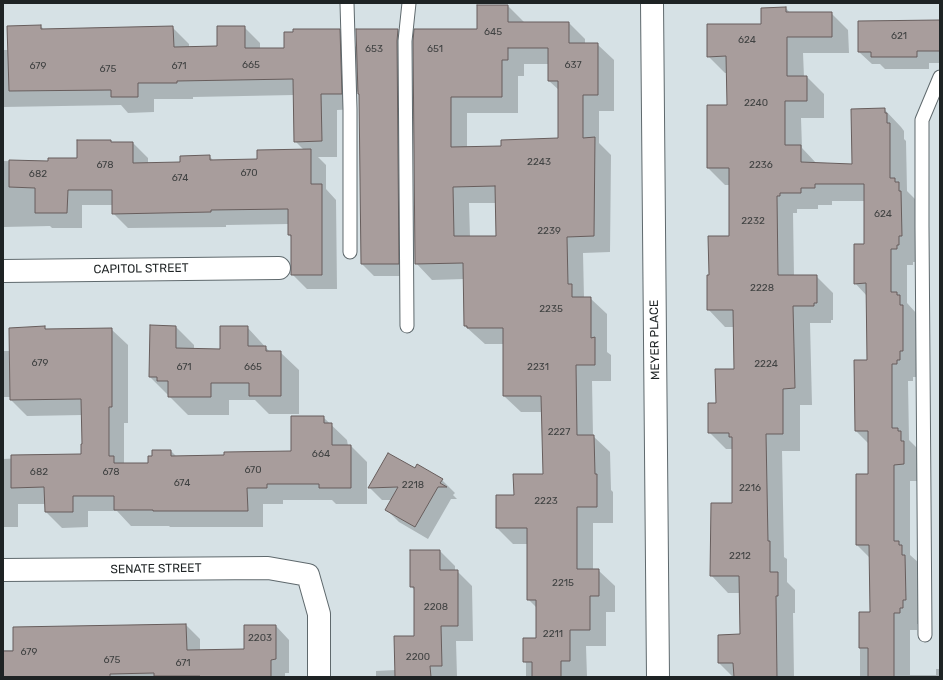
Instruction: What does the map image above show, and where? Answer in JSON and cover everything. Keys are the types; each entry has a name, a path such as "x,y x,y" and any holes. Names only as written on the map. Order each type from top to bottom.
{"street":[{"name":"MEYER PLACE","path":"652,3 658,677"},
{"name":"CAPITOL STREET","path":"3,271 279,268"},
{"name":"SENATE STREET","path":"3,570 268,568 308,575 319,614 319,677"}],"lane":[{"path":"347,3 350,109 350,252"},
{"path":"407,326 405,41 409,3"},
{"path":"925,635 922,120 940,77"}],"building":[{"path":"477,5 508,5 508,22 569,22 569,43 598,43 598,95 583,95 583,138 595,137 594,236 567,237 568,284 572,284 572,297 591,297 591,338 595,337 595,365 576,365 577,435 594,435 595,474 597,474 597,507 577,507 577,569 599,569 599,596 590,596 590,630 570,630 570,661 561,661 561,677 532,677 532,662 523,662 523,638 536,638 536,600 527,600 527,528 496,528 496,495 514,495 513,474 543,474 541,396 503,396 503,328 467,328 467,326 464,326 463,263 415,264 414,29 477,29","holes":["508,48 548,48 548,81 558,81 558,138 501,140 501,146 451,147 451,97 502,97 502,60 508,60","495,186 496,236 454,236 453,187"]},
{"path":"786,7 786,12 832,12 832,37 787,37 787,76 807,76 807,101 785,101 785,145 801,145 801,162 852,164 851,109 885,108 885,113 887,113 887,123 890,123 890,178 895,178 895,182 899,182 899,191 901,191 902,236 899,236 899,245 897,245 897,249 891,249 891,292 897,292 897,295 900,295 900,305 903,305 903,351 900,351 900,360 897,360 897,364 892,364 892,428 898,428 898,431 901,431 901,441 904,441 904,464 894,465 894,541 899,541 899,545 902,545 902,555 905,555 906,600 903,600 903,608 900,608 900,613 894,613 894,677 868,677 868,648 859,648 859,612 870,612 869,545 856,545 856,474 868,474 868,431 855,431 854,360 867,360 866,283 854,284 854,244 864,244 864,184 815,184 815,188 801,188 801,193 780,193 780,196 777,196 778,275 817,275 817,303 814,303 814,306 793,306 795,388 783,389 783,434 766,434 770,572 778,572 778,596 776,596 777,677 734,677 733,663 718,663 718,635 740,634 739,576 710,576 711,503 732,503 732,437 729,437 729,433 708,433 708,403 716,403 715,369 734,369 733,310 707,310 707,275 709,275 708,236 729,236 729,168 707,168 707,105 727,105 726,56 707,57 707,24 761,24 761,8"},
{"path":"940,20 940,51 917,51 917,57 871,57 871,52 858,52 858,21"},
{"path":"41,25 41,29 173,26 174,47 217,46 217,26 245,26 245,48 284,48 284,32 293,32 293,29 340,29 342,94 321,94 322,141 294,142 293,79 138,83 138,97 111,97 111,90 9,91 7,26"},
{"path":"356,29 398,29 399,264 361,264 359,94"},
{"path":"77,140 111,140 111,142 133,142 133,163 180,162 180,156 210,155 210,160 257,159 257,150 311,149 311,184 322,184 322,275 291,275 291,235 288,235 288,209 112,214 112,190 68,190 67,213 35,213 35,188 9,187 9,160 48,161 48,158 77,158"},
{"path":"150,325 176,326 176,348 220,349 220,326 248,326 248,346 266,346 266,351 281,351 281,396 249,396 249,383 211,383 211,397 168,397 168,381 157,381 157,377 149,377"},
{"path":"45,326 45,329 112,328 112,407 109,407 109,456 114,456 114,463 148,463 148,456 152,456 152,450 171,450 171,456 224,455 224,452 291,451 291,416 324,416 324,423 332,423 332,445 351,445 351,488 319,488 319,484 267,484 267,488 247,488 248,511 114,510 114,496 73,496 73,512 45,512 44,487 11,488 11,455 81,454 82,444 81,399 10,400 9,328"},
{"path":"388,453 415,468 417,464 443,479 440,483 447,487 438,487 415,527 385,510 398,487 368,488"},
{"path":"410,550 440,550 440,570 458,570 458,626 441,626 442,666 430,666 431,677 395,677 394,636 414,636 414,587 410,587"},
{"path":"186,624 187,650 244,649 244,625 276,625 276,659 271,660 271,677 154,676 154,673 110,674 110,677 3,677 3,651 13,651 13,627"}]}
